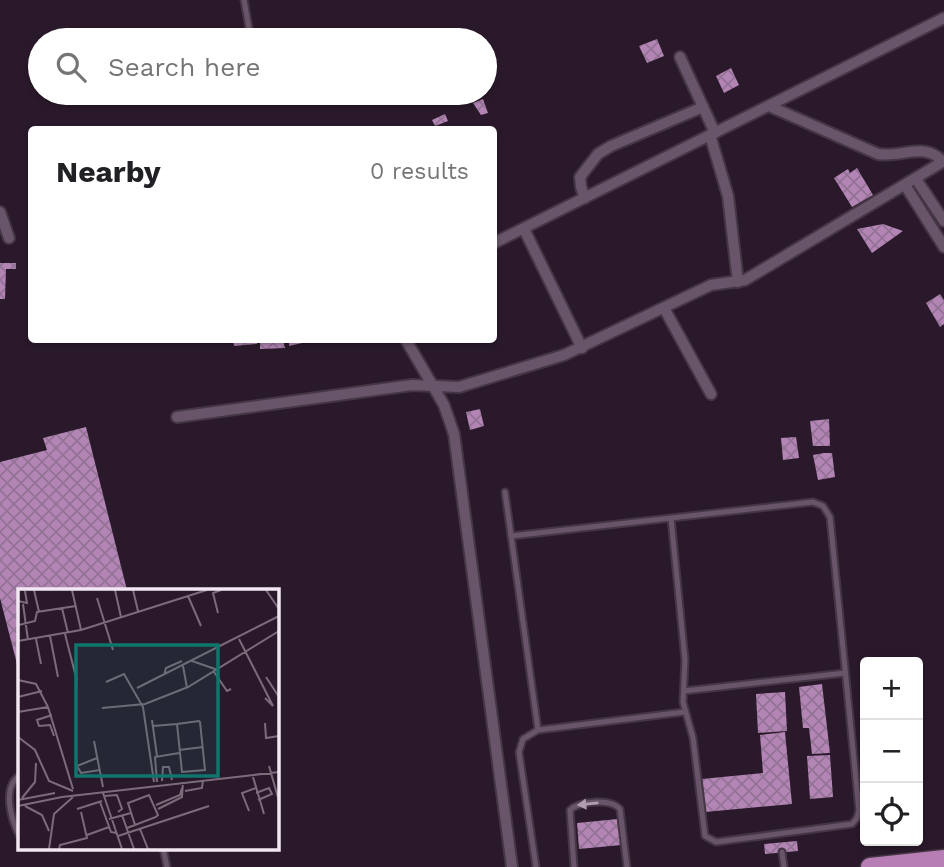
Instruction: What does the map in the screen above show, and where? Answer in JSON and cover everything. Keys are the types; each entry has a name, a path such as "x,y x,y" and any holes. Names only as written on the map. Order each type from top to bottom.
{"highway":[{"path":"870,867 944,859"}],"street":[{"path":"497,242 944,18"},
{"path":"680,57 712,134 730,206 738,282"},
{"path":"177,417 412,385 459,387 552,360 711,285 738,282 944,161 926,150 893,156 878,154 769,106"},
{"path":"585,198 580,177 598,154 703,107"},
{"path":"916,178 944,221"},
{"path":"905,185 944,247"},
{"path":"932,202 944,195"},
{"path":"0,212 9,238"},
{"path":"524,229 582,348"},
{"path":"664,308 711,394"},
{"path":"408,343 433,386 454,434 512,867"}],"lane":[{"path":"244,0 249,28"},
{"path":"505,492 538,730"},
{"path":"511,536 813,502 824,506 830,517 858,818 849,826 716,842 705,836 693,738 684,712 685,660 671,518"},
{"path":"684,691 845,673"},
{"path":"536,867 519,751 523,738 538,730 684,712"},
{"path":"18,777 12,782 9,792 18,831"},
{"path":"574,867 570,810 577,805 612,802 621,812 627,867"},
{"path":"780,834 781,842"},
{"path":"782,852 784,867"}],"building":[{"path":"657,39 664,56 647,63 639,46"},
{"path":"731,68 739,85 724,93 716,76"},
{"path":"474,105 485,105 488,113 481,115"},
{"path":"445,114 448,121 435,126 432,120"},
{"path":"857,168 873,195 852,207 834,178 848,169 850,173"},
{"path":"883,224 903,231 872,253 857,229"},
{"path":"0,263 16,263 16,269 6,269 5,299 0,299"},
{"path":"940,294 944,300 944,324 940,327 926,303"},
{"path":"234,343 257,344 234,346"},
{"path":"260,343 284,343 285,348 260,349"},
{"path":"480,409 484,426 470,430 466,412"},
{"path":"829,419 830,446 813,446 810,421"},
{"path":"86,427 127,589 18,589 18,668 0,598 0,462 47,450 43,438"},
{"path":"796,437 799,458 783,460 781,438"},
{"path":"832,453 835,477 818,480 813,455"},
{"path":"822,684 830,753 812,754 809,728 803,728 799,687"},
{"path":"785,692 787,731 758,733 756,694"},
{"path":"785,732 792,804 705,812 702,779 763,773 760,735"},
{"path":"830,755 833,797 810,799 807,756"},
{"path":"618,819 621,845 579,849 577,823"},
{"path":"797,841 798,851 765,854 764,844"}]}
